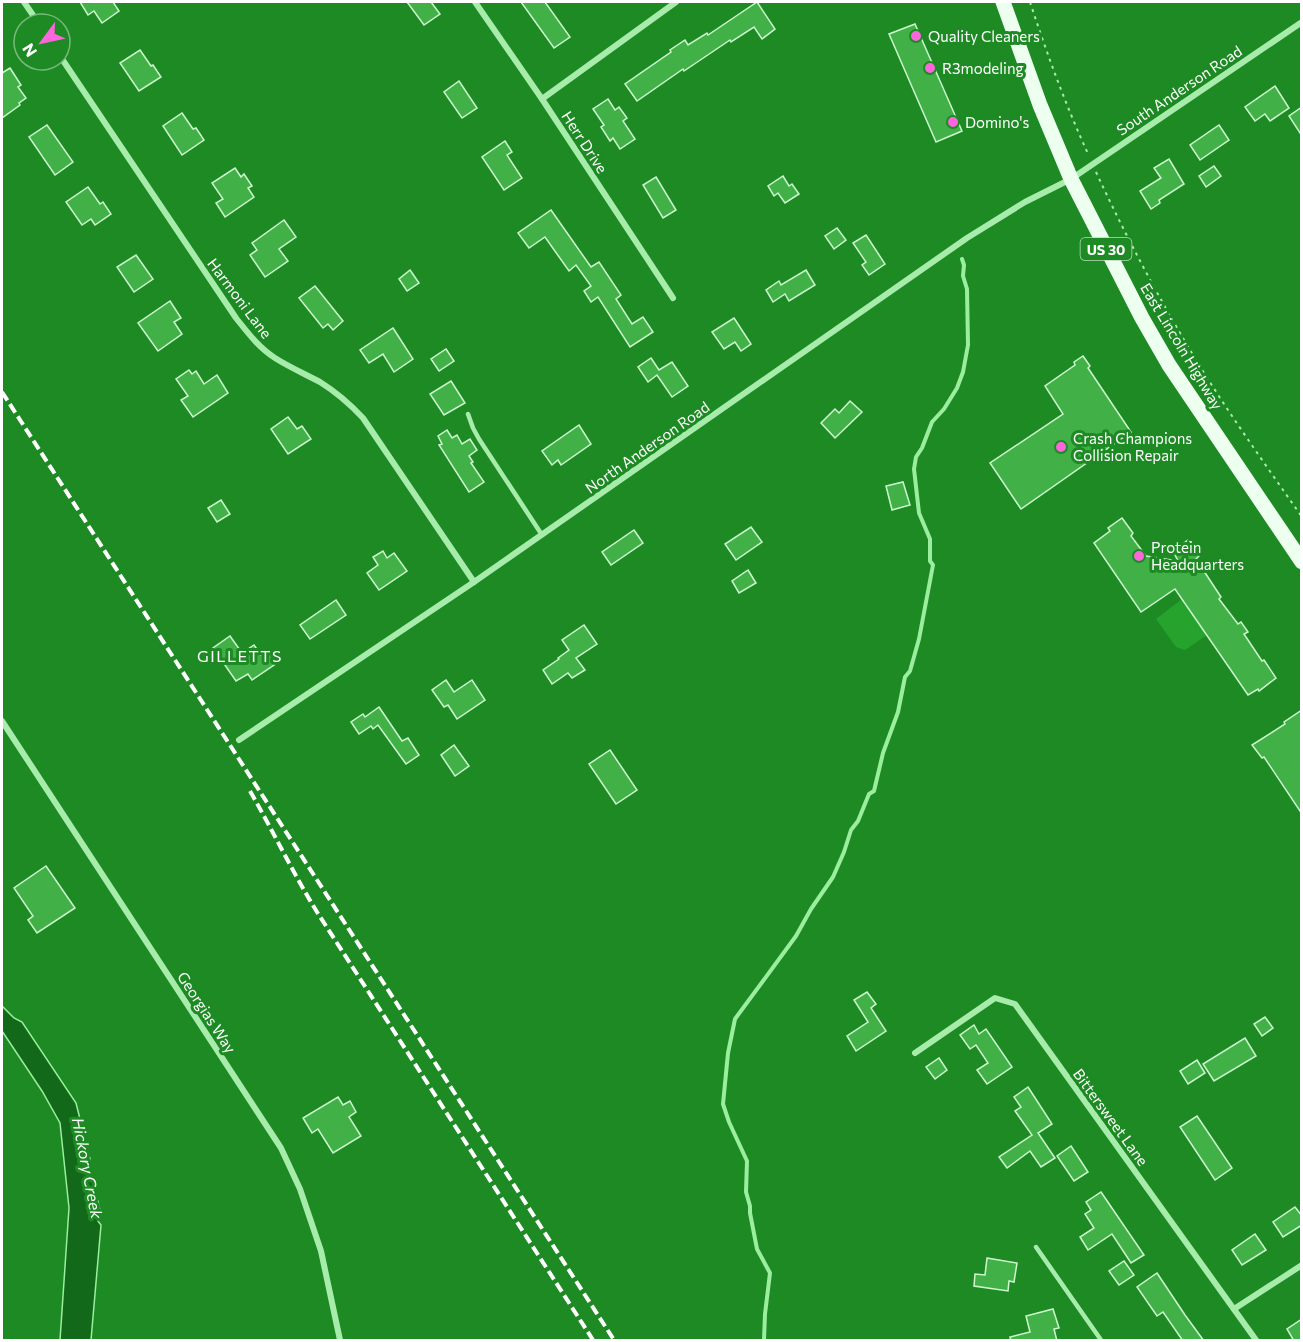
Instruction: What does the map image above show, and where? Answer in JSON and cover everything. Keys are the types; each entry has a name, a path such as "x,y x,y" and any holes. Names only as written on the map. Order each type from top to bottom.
{"main road":[{"name":"East Lincoln Highway","path":"1003,2 1040,105 1071,179 1142,318 1169,365 1302,562"}],"street":[{"name":"Herr Drive","path":"475,2 673,298"},
{"path":"542,99 676,2"},
{"name":"South Anderson Road","path":"1071,179 1302,22"},
{"name":"Harmoni Lane","path":"71,72 236,318 261,347 274,358 339,395 363,418 474,582"},
{"name":"North Anderson Road","path":"239,740 474,582 967,238 1025,202 1071,179"},
{"name":"Georgias Way","path":"2,720 281,1148 300,1189 321,1251 340,1341"},
{"name":"Bittersweet Lane","path":"915,1053 995,998 1015,1004 1256,1341"},
{"path":"1234,1309 1302,1265"}],"lane":[{"path":"468,414 479,439 542,535"},
{"path":"1036,1247 1101,1341"}],"path":[{"path":"1030,2 1051,64 1085,147"},
{"path":"1098,176 1134,250 1183,338 1302,518"}],"shaded area":[{"path":"1182,599 1207,635 1185,650 1176,647 1156,619"}],"water":[{"name":"Hickory Creek","path":"2,1006 14,1018 22,1022 76,1103 90,1159 90,1169 100,1210 98,1221 101,1225 91,1340 60,1340 69,1208 60,1123 42,1091 2,1031"}],"building":[{"path":"80,2 113,2 119,11 102,23 94,11 88,15"},
{"path":"407,2 431,2 440,14 424,25"},
{"path":"521,2 545,2 570,37 554,48"},
{"path":"757,2 775,29 762,39 754,27 684,71 683,69 637,101 625,84 685,40 688,45 707,33 708,35"},
{"path":"915,24 962,131 936,142 889,34"},
{"path":"140,50 161,77 139,91 120,63"},
{"path":"10,68 21,85 18,87 26,98 2,118 2,73"},
{"path":"459,81 477,108 462,118 444,92"},
{"path":"1275,86 1289,108 1270,121 1265,114 1255,121 1245,107"},
{"path":"608,99 615,110 619,107 627,118 623,121 635,139 620,149 613,138 610,141 601,127 604,125 593,109"},
{"path":"1302,107 1302,136 1289,116"},
{"path":"182,113 204,140 182,155 163,126"},
{"path":"47,125 73,162 55,175 29,137"},
{"path":"1219,125 1229,140 1200,160 1190,145"},
{"path":"505,141 512,152 507,155 522,178 504,190 482,157"},
{"path":"1169,159 1184,184 1159,200 1160,203 1151,209 1140,191 1161,178 1154,168"},
{"path":"1214,166 1221,176 1206,187 1199,176"},
{"path":"235,168 241,177 244,174 252,186 248,188 254,197 225,217 216,203 223,199 212,183"},
{"path":"783,176 789,186 792,184 799,194 785,203 778,193 774,196 768,186"},
{"path":"656,177 676,210 663,218 643,185"},
{"path":"88,187 100,204 103,202 111,214 95,225 91,219 82,225 66,202"},
{"path":"551,210 591,267 599,262 621,295 616,299 632,324 643,317 653,332 630,347 598,297 591,302 584,291 591,286 576,265 569,271 545,237 529,248 518,233"},
{"path":"284,220 296,237 279,249 288,261 265,277 250,255 257,250 252,243"},
{"path":"837,228 846,240 834,249 825,236"},
{"path":"866,235 885,264 869,275 862,265 866,262 853,243"},
{"path":"136,255 153,279 134,292 117,267"},
{"path":"410,270 419,283 407,291 399,279"},
{"path":"806,270 815,285 789,301 785,294 773,302 766,290 779,281 781,285"},
{"path":"315,286 343,321 333,330 328,324 323,328 299,298"},
{"path":"170,301 181,318 174,322 182,334 158,351 138,323"},
{"path":"734,318 751,344 741,351 735,342 724,349 712,332"},
{"path":"393,328 413,359 394,372 383,354 369,363 360,350"},
{"path":"446,349 454,361 439,371 431,359"},
{"name":"Crash Champions Collision Repair","path":"1083,356 1090,366 1088,368 1131,432 1021,509 990,463 1063,414 1045,386 1075,365 1074,362"},
{"path":"651,358 659,370 672,362 688,386 672,397 657,375 648,382 638,367"},
{"path":"189,370 192,374 196,371 204,384 217,375 228,393 193,417 181,400 188,396 176,379"},
{"path":"451,381 465,403 444,415 430,394"},
{"path":"850,401 862,412 835,438 821,423 835,409 839,413"},
{"path":"288,417 297,429 302,426 311,439 288,454 271,429"},
{"path":"579,425 591,444 561,465 558,460 552,465 542,451"},
{"path":"447,430 452,438 457,435 462,444 470,439 477,450 469,456 484,482 469,492 439,445 442,444 438,436"},
{"path":"903,482 910,505 892,510 886,486"},
{"path":"221,500 230,514 217,522 208,508"},
{"path":"1122,518 1133,533 1131,536 1146,556 1178,561 1173,551 1188,540 1199,556 1196,559 1221,597 1219,599 1238,624 1241,622 1248,632 1244,634 1276,678 1259,691 1258,689 1248,695 1175,589 1141,612 1094,543 1110,531 1108,528"},
{"path":"751,527 762,542 736,560 725,544"},
{"path":"634,530 643,543 611,565 602,552"},
{"path":"383,551 387,558 394,553 407,571 379,590 367,573 378,565 373,557"},
{"path":"748,570 756,583 739,593 732,581"},
{"path":"336,600 346,615 310,639 300,625"},
{"path":"584,625 597,644 576,658 585,670 572,678 568,673 552,684 543,670 569,650 562,640"},
{"path":"230,636 242,653 254,645 261,655 268,650 277,663 252,680 248,674 236,681 213,648"},
{"path":"446,680 454,692 472,680 485,700 457,719 448,705 444,707 432,690"},
{"path":"379,707 402,741 408,738 419,755 406,764 378,725 373,729 371,726 359,734 351,722 363,714 365,717"},
{"path":"1302,710 1302,814 1264,757 1262,758 1252,745"},
{"path":"454,745 469,766 455,776 441,755"},
{"path":"610,750 637,790 616,804 589,764"},
{"path":"46,866 75,908 37,933 28,920 33,916 14,888"},
{"path":"867,992 876,1004 871,1008 886,1031 856,1051 847,1036 868,1022 854,1000"},
{"path":"1265,1017 1273,1028 1262,1036 1254,1024"},
{"path":"974,1025 979,1034 986,1029 1012,1067 987,1084 977,1070 988,1063 976,1045 970,1049 960,1035"},
{"path":"1245,1038 1256,1056 1214,1081 1203,1064"},
{"path":"939,1058 947,1070 935,1079 926,1067"},
{"path":"1197,1060 1205,1073 1188,1084 1180,1071"},
{"path":"1028,1087 1052,1124 1038,1133 1055,1158 1041,1167 1030,1151 1007,1168 999,1157 1032,1135 1015,1111 1021,1107 1014,1097"},
{"path":"338,1097 343,1105 350,1101 356,1112 349,1117 361,1136 333,1153 318,1129 312,1133 303,1118"},
{"path":"1197,1116 1232,1168 1215,1180 1180,1127"},
{"path":"1071,1146 1088,1172 1074,1181 1057,1156"},
{"path":"1101,1192 1144,1255 1131,1263 1112,1234 1088,1250 1080,1237 1094,1228 1085,1214 1091,1210 1086,1202"},
{"path":"1295,1207 1302,1216 1302,1225 1283,1237 1273,1222"},
{"path":"1255,1234 1266,1250 1242,1265 1232,1250"},
{"path":"987,1258 1017,1263 1014,1282 1009,1281 1008,1291 974,1286 975,1274 985,1275"},
{"path":"1124,1261 1134,1275 1119,1285 1109,1271"},
{"path":"1157,1273 1204,1341 1183,1341 1163,1312 1157,1316 1137,1287"},
{"path":"1053,1309 1059,1328 1054,1329 1057,1341 1011,1341 1010,1337 1030,1332 1026,1316"},
{"path":"1302,1319 1302,1341 1294,1341 1287,1329"}],"waterway":[{"path":"764,1340 770,1273 757,1249 746,1192 747,1161 723,1104 728,1053 735,1019 796,936 833,877 851,830 858,821 869,794 874,791 883,753 898,712 905,677 910,671 919,639 933,565 930,561 930,539 919,513 914,469 916,457 932,422 944,409 957,388 963,372 968,345 967,289 963,276 962,259"}],"railway":[{"path":"2,392 614,1340"},
{"path":"250,791 317,912 593,1340"}],"place":[{"name":"Quality Cleaners","path":"916,36"},
{"name":"R3modeling","path":"930,68"},
{"name":"Domino's","path":"953,122"},
{"name":"Crash Champions Collision Repair","path":"1061,447"},
{"name":"Protein Headquarters","path":"1139,556"}],"district":[{"name":"GILLETTS","path":"240,655"}]}
